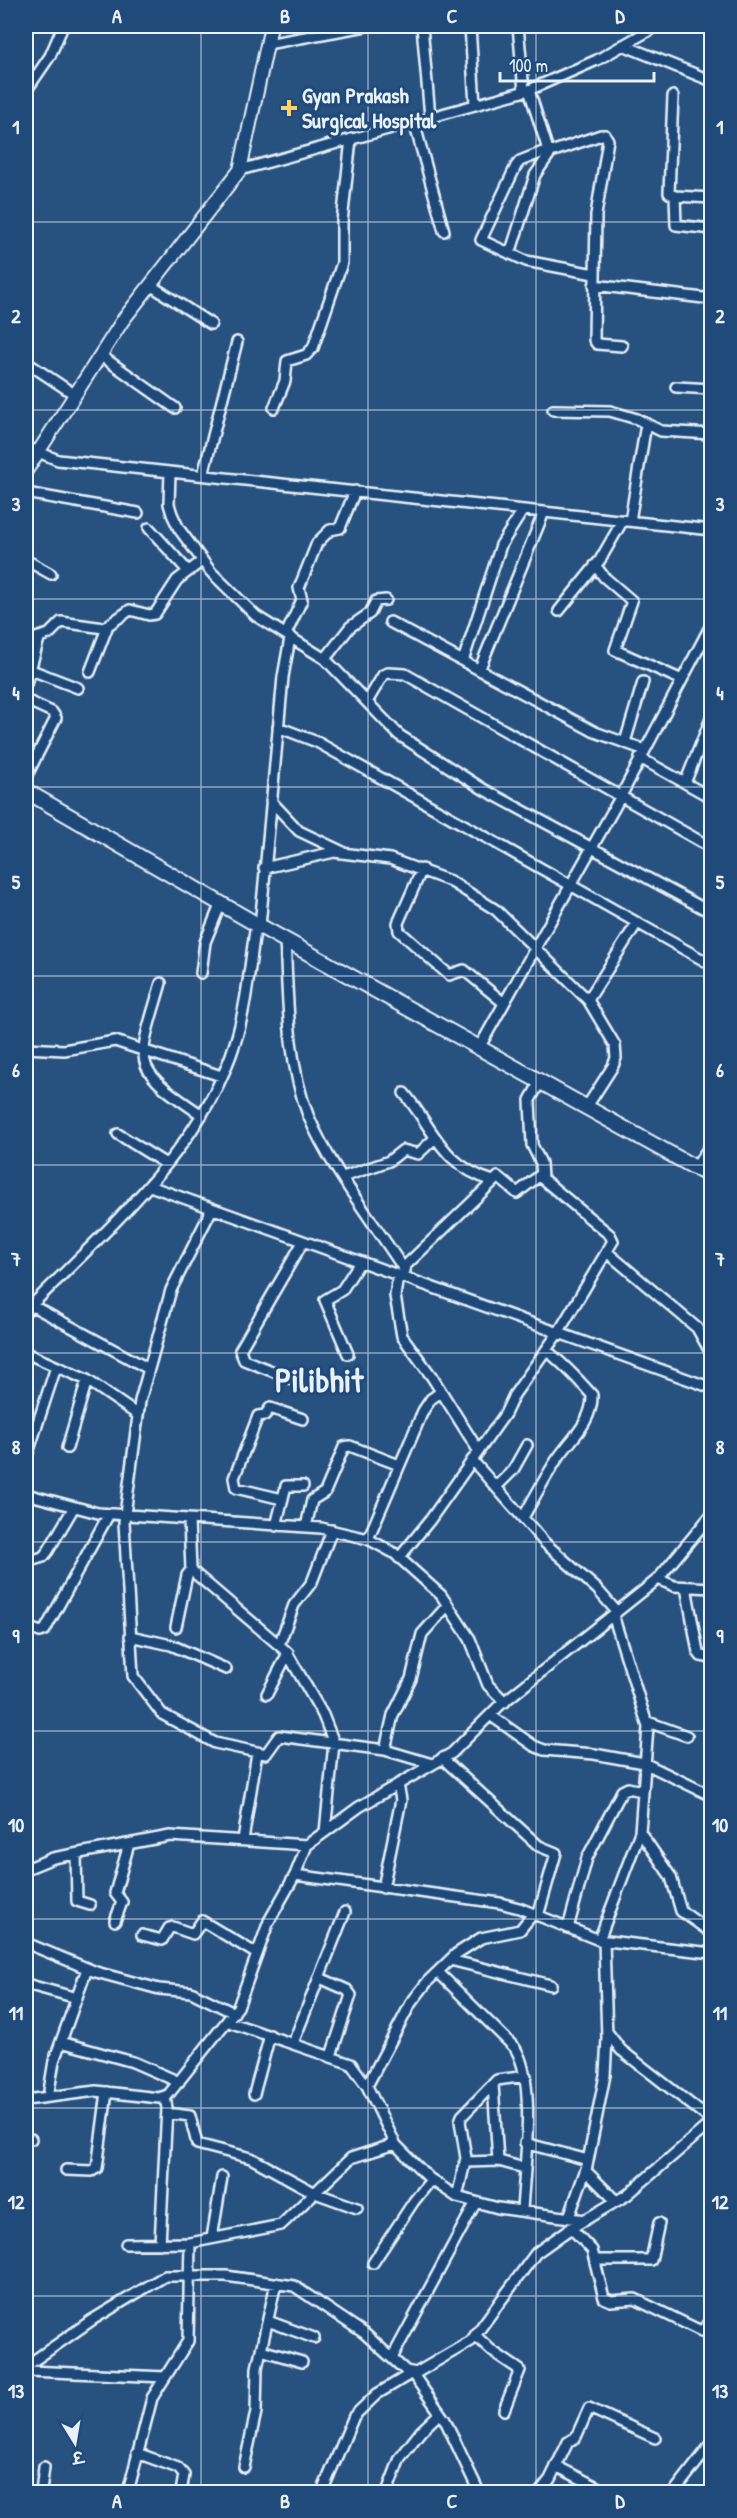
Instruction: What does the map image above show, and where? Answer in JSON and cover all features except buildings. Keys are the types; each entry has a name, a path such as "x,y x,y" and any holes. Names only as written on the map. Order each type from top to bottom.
{"main road":[{"path":"26,791 258,925 711,1178"}],"street":[{"path":"26,91 50,56 63,26"},
{"path":"26,471 31,449 74,394 150,285 240,170 271,26"},
{"path":"267,44 366,26"},
{"path":"422,26 430,117"},
{"path":"470,26 476,105"},
{"path":"518,26 527,90 549,151"},
{"path":"240,170 527,90 597,60 657,26"},
{"path":"706,26 711,28"},
{"path":"623,45 711,81"},
{"path":"673,96 669,189 671,195 711,198"},
{"path":"414,122 444,231"},
{"path":"594,274 526,261 483,243 480,238 520,161 601,135 608,140 596,215 594,343 622,346"},
{"path":"274,408 285,381 287,361 306,355 313,348 340,272 351,139"},
{"path":"510,254 535,175 549,151"},
{"path":"675,196 676,225 711,229"},
{"path":"150,285 211,324"},
{"path":"594,285 711,299"},
{"path":"203,475 237,342"},
{"path":"100,355 175,408"},
{"path":"26,362 74,394"},
{"path":"676,387 711,389"},
{"path":"553,410 610,411 661,431 711,434"},
{"path":"560,611 596,565 626,520 646,424"},
{"path":"31,449 58,460 711,530"},
{"path":"170,472 169,504 172,514 211,572 256,616 325,659 410,743 483,789 711,913"},
{"path":"149,1369 29,1304 150,1186 202,1114 236,1040 258,925 288,636 302,600 299,588 317,543 330,530 340,528 355,491"},
{"path":"26,492 138,513"},
{"path":"463,661 501,545 523,510"},
{"path":"480,668 544,512"},
{"path":"149,528 188,571"},
{"path":"26,560 51,574"},
{"path":"90,672 107,628 130,610 155,614 177,579 203,562"},
{"path":"596,565 604,577 632,601 615,650 682,680"},
{"path":"325,659 350,627 370,613 376,601 386,600"},
{"path":"26,641 39,639 49,634 62,622 107,628"},
{"path":"390,622 480,668 595,732 625,742 711,798"},
{"path":"479,1048 621,796 711,623"},
{"path":"26,684 28,669 39,639"},
{"path":"28,669 78,688"},
{"path":"367,702 383,675 405,674 711,848"},
{"path":"625,742 643,682"},
{"path":"26,700 52,712 56,718 26,777"},
{"path":"685,783 711,716"},
{"path":"278,728 317,742 711,964"},
{"path":"271,801 299,831 343,852"},
{"path":"264,868 314,855 343,852 390,859 450,880 496,910 588,1000 613,1040 616,1051 613,1066 586,1107"},
{"path":"422,869 398,923 399,931 449,975 464,970 504,1003"},
{"path":"201,973 205,942 221,903"},
{"path":"588,1000 637,923"},
{"path":"285,939 289,1012 299,1084 308,1115 401,1272 411,1280 711,1388"},
{"path":"161,983 142,1049 147,1071 154,1081 202,1114"},
{"path":"26,991 28,996 26,1004"},
{"path":"26,1048 64,1050 112,1041 221,1076"},
{"path":"540,1082 531,1100 532,1145 541,1163 542,1178"},
{"path":"404,1093 425,1118 434,1139 462,1168 493,1181"},
{"path":"118,1134 166,1164"},
{"path":"343,1177 389,1161 403,1150 418,1154 434,1139"},
{"path":"695,1168 711,1143"},
{"path":"399,1558 430,1520 472,1460 558,1333 613,1244 610,1235 537,1176 517,1193 502,1178 493,1181 401,1272 395,1296 402,1336 478,1450"},
{"path":"150,1186 360,1262 401,1272"},
{"path":"212,1209 171,1290 138,1415 125,1515 133,1676 162,1714 215,1743 257,1753 269,1752 279,1736 385,1750 432,1764"},
{"path":"292,1379 244,1360 240,1350 303,1242"},
{"path":"608,1253 696,1328 711,1355"},
{"path":"348,1354 325,1300 342,1290 360,1262"},
{"path":"523,1518 554,1463 570,1446 592,1404 592,1395 578,1381 572,1370 546,1350"},
{"path":"26,1353 87,1380 138,1415"},
{"path":"26,1459 40,1408 56,1367"},
{"path":"67,1448 87,1380"},
{"path":"369,1539 423,1411 431,1399 441,1392"},
{"path":"282,1499 236,1488 234,1478 258,1416 265,1415 270,1408 303,1419"},
{"path":"496,1487 513,1470 527,1445"},
{"path":"306,1527 312,1500 325,1492 344,1447 350,1446 399,1466"},
{"path":"472,1460 523,1518 615,1613 648,1722 640,1832 602,1941 607,2032 605,2075 586,2171 569,2217"},
{"path":"276,1526 286,1486 303,1486"},
{"path":"26,1494 109,1514 306,1527 332,1530 369,1539 399,1558 434,1586 470,1639 488,1685 505,1702"},
{"path":"26,1562 43,1557 74,1507"},
{"path":"26,1632 30,1628 40,1632 45,1630 109,1514"},
{"path":"160,2244 165,2097 234,2013 269,1921 295,1875 307,1845 359,1807 452,1753 505,1702 658,1579 711,1514"},
{"path":"176,1627 187,1575 191,1570 189,1520"},
{"path":"279,1645 294,1605 312,1582 332,1530"},
{"path":"191,1570 288,1653 323,1715 333,1743 325,1832"},
{"path":"658,1579 674,1586 711,1588"},
{"path":"686,1587 698,1652 701,1656 711,1658"},
{"path":"385,1750 393,1715 411,1679 422,1634 448,1605"},
{"path":"130,1636 171,1646 226,1669"},
{"path":"267,1694 288,1653"},
{"path":"490,1715 534,1746 544,1750 594,1754 644,1763 711,1796"},
{"path":"648,1722 687,1736"},
{"path":"243,1840 257,1753"},
{"path":"367,2086 411,2003 438,1972 450,1960 481,1938 520,1930 536,1915 556,1854 535,1842 442,1758"},
{"path":"383,1888 401,1800 398,1784"},
{"path":"568,1928 587,1858 622,1791 628,1788 642,1791"},
{"path":"640,1832 671,1877 681,1911 711,1933"},
{"path":"26,1869 53,1858 170,1836 307,1845"},
{"path":"115,1921 122,1902 115,1893 129,1844"},
{"path":"75,1854 76,1901 90,1905"},
{"path":"295,1875 500,1904 536,1915 602,1941 711,1953"},
{"path":"293,2043 345,1912"},
{"path":"142,1935 162,1940 169,1928 173,1927 190,1935 202,1921 257,1954"},
{"path":"26,1943 87,1969 159,1989 186,1990 234,2013"},
{"path":"450,1960 551,1985"},
{"path":"48,2097 53,2066 87,1969"},
{"path":"438,1972 515,2048 523,2059 526,2076 522,2211"},
{"path":"320,1978 347,1990 351,1995 331,2056"},
{"path":"26,1984 77,1998"},
{"path":"228,2022 351,2064 367,2086 395,2144 431,2180 457,2198 475,2204 585,2220"},
{"path":"607,2032 621,2050 709,2122 711,2139"},
{"path":"254,2094 270,2035"},
{"path":"61,2042 133,2062 179,2082"},
{"path":"457,2198 466,2162 460,2118 500,2079 526,2076"},
{"path":"493,2084 498,2161"},
{"path":"26,2100 107,2092 165,2097"},
{"path":"66,2170 92,2171 97,2168 107,2092"},
{"path":"166,2113 190,2116 197,2144 251,2158 315,2193 357,2208"},
{"path":"322,2493 354,2416 377,2394 471,2341 536,2253 571,2228 616,2201 709,2122"},
{"path":"525,2143 588,2160"},
{"path":"126,2244 190,2243 275,2228 285,2222 351,2158 395,2144"},
{"path":"466,2162 498,2161 524,2168"},
{"path":"586,2171 616,2201"},
{"path":"212,2238 222,2177"},
{"path":"374,2263 414,2201 431,2180"},
{"path":"392,2358 475,2204"},
{"path":"595,2260 651,2260 659,2223"},
{"path":"571,2228 589,2245 595,2260 602,2295 607,2300 635,2299 701,2331 711,2321"},
{"path":"128,2493 152,2398 188,2341 190,2243"},
{"path":"165,2377 29,2371 27,2365 92,2320 165,2276 226,2276 294,2286 364,2333 411,2373 440,2413 477,2491"},
{"path":"244,2467 256,2412 256,2374 276,2283"},
{"path":"268,2321 314,2338"},
{"path":"475,2335 492,2351 520,2370 504,2410"},
{"path":"261,2350 302,2362"},
{"path":"540,2493 568,2442 576,2437 589,2408 655,2438"},
{"path":"387,2493 400,2458 417,2435 440,2413"},
{"path":"674,2493 711,2443"},
{"path":"137,2453 178,2468 184,2475 181,2493"},
{"path":"556,2466 607,2493"},
{"path":"41,2493 44,2468"}],"place":[{"name":"Gyan Prakash Surgical Hospital","path":"289,108"}],"district":[{"name":"Pilibhit","path":"319,1380"}]}
